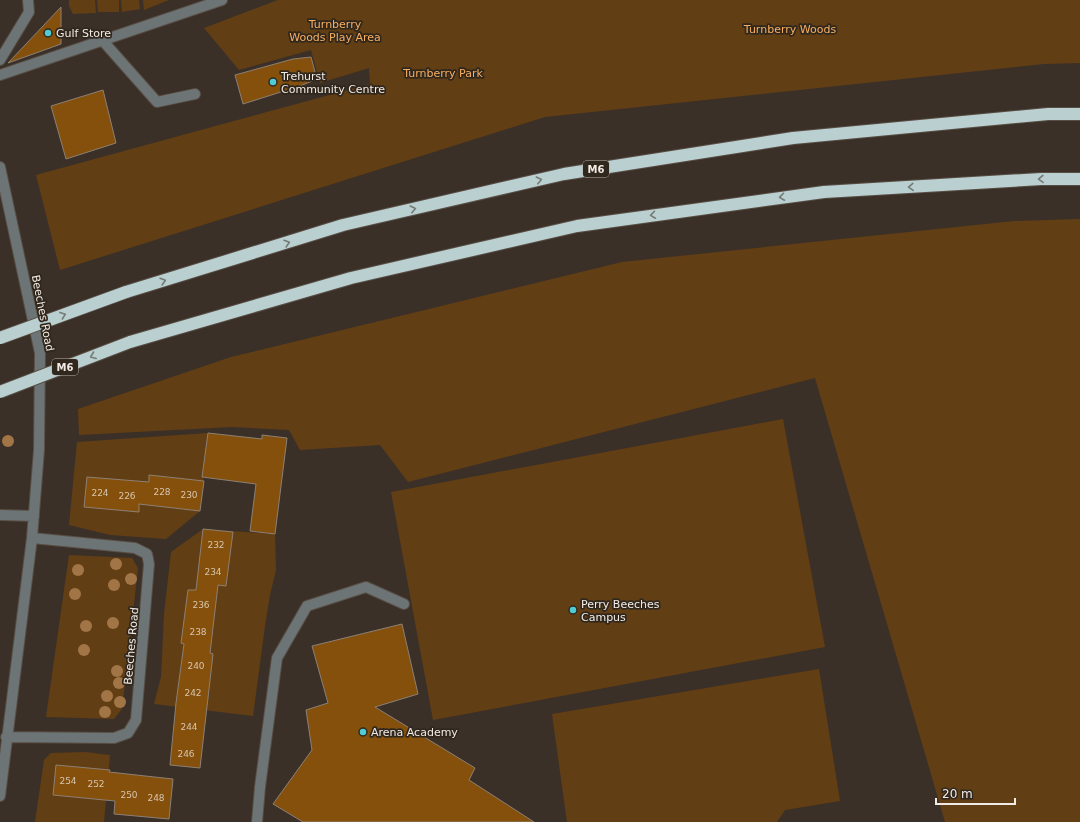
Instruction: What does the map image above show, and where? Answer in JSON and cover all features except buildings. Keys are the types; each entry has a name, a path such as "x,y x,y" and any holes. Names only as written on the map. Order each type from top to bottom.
{"highway":[{"name":"M6","path":"0,338 126,292 343,225 564,174 793,138 1048,114 1080,114"},
{"name":"M6","path":"0,392 130,342 351,278 577,226 824,192 1041,179 1080,179"}],"street":[{"path":"0,60 29,12 28,0"},
{"path":"0,75 222,0"},
{"path":"103,41 157,102 195,94"},
{"name":"Beeches Road","path":"0,166 40,353 39,450 34,516 20,642 6,737 0,796"},
{"path":"0,515 34,516"},
{"name":"Beeches Road","path":"6,737 114,738 128,733 136,720 149,564 147,554 135,548 32,538"},
{"path":"257,822 260,787 277,658 307,606 366,587 404,604"}],"green space":[{"path":"69,0 95,0 96,13 73,14 69,6"},
{"path":"97,0 119,0 119,12 98,12"},
{"path":"121,0 139,0 140,9 122,12"},
{"path":"143,0 169,0 144,10"},
{"name":"Turnberry Park","path":"278,0 1080,0 1080,63 1044,64 545,117 60,270 36,175 370,84 369,68 320,83 311,50 239,70 204,28"},
{"path":"1080,219 1080,822 945,822 815,378 408,482 380,445 300,450 289,430 232,427 79,435 78,409 231,357 622,262 1014,221"},
{"path":"783,419 825,647 433,720 391,492"},
{"path":"208,433 200,511 166,539 110,535 69,525 77,442"},
{"path":"203,529 275,534 276,570 265,626 253,716 154,704 161,677 164,614 171,552"},
{"path":"69,555 132,558 138,568 122,709 114,719 46,717"},
{"path":"819,669 840,801 785,810 777,822 567,822 552,714"},
{"path":"85,752 110,755 104,822 35,822 44,760 51,753"}],"place":[{"name":"Gulf Store","path":"48,33"},
{"name":"Trehurst Community Centre","path":"273,82"},
{"name":"Perry Beeches Campus","path":"573,610"},
{"name":"Arena Academy","path":"363,732"}],"park label":[{"name":"Turnberry Woods","path":"790,29"},
{"name":"Turnberry Woods Play Area","path":"335,30"}]}
